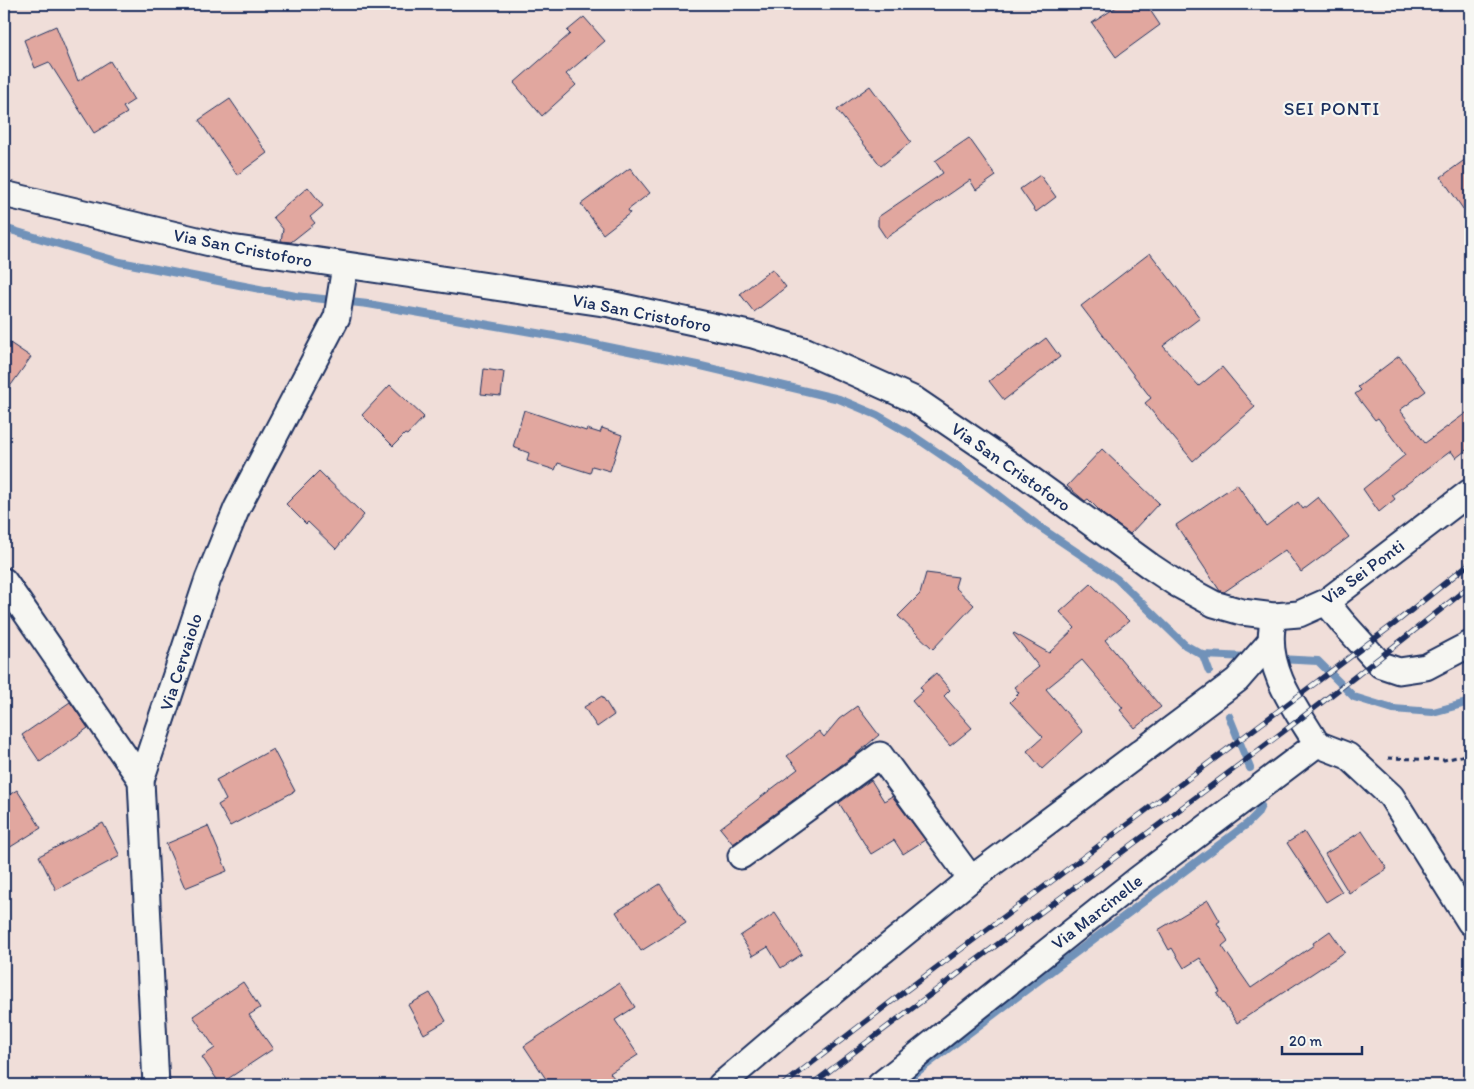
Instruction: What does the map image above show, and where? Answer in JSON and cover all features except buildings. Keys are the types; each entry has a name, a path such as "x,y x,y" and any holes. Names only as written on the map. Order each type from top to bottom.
{"street":[{"name":"Via San Cristoforo","path":"4,194 344,273 610,304 753,335 806,350 915,400 1018,470 1150,566 1177,584 1214,604"},
{"name":"Via Cervaiolo","path":"156,1085 141,780 208,578 237,508 337,317 344,273"},
{"name":"Via Sei Ponti","path":"1214,604 1242,612 1274,616 1299,614 1326,602 1470,492"},
{"path":"4,581 141,780"},
{"path":"1326,602 1381,665 1399,671 1426,667 1470,644"},
{"path":"1274,616 1271,641 1281,683 1317,744 1348,756 1391,796 1470,922"},
{"path":"721,1085 971,879 1237,680 1271,641"},
{"name":"Via Marcinelle","path":"880,1085 1137,880 1317,744"},
{"path":"741,856 880,755 971,879"}],"path":[{"path":"1348,756 1444,760 1470,754"}],"waterway":[{"path":"4,228 120,262 296,296 368,304 560,337 697,365 839,399 877,415 912,435 987,486 1041,528 1117,579 1185,645 1203,655 1249,657"},
{"path":"1203,655 1209,671"},
{"path":"1278,659 1318,661 1354,697 1393,709 1433,712 1470,702"},
{"path":"1229,716 1250,768"},
{"path":"901,1084 1247,824 1257,814 1261,806"}],"railway":[{"path":"783,1085 1394,624 1470,563"},
{"path":"811,1085 1225,776 1470,586"}],"district":[{"name":"SEI PONTI","path":"1332,108"}]}
